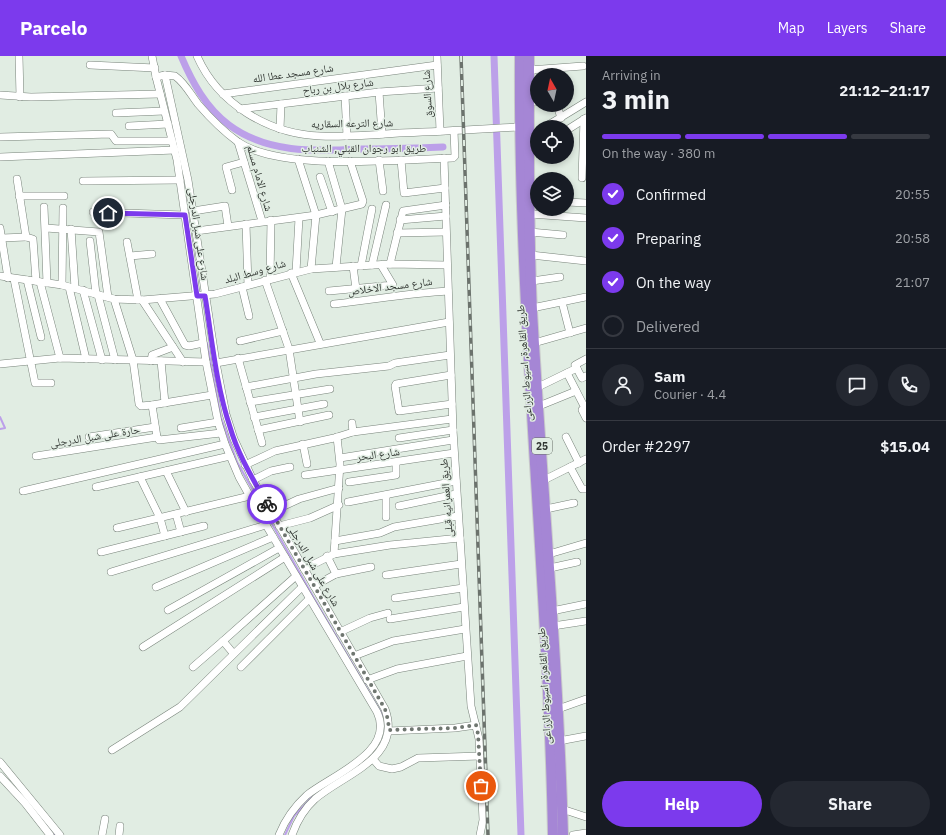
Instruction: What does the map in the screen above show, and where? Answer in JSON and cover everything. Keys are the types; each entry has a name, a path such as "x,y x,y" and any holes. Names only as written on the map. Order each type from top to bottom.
{"highway":[{"name":"طريق القاهرة, اسيوط الزراعى","path":"520,56 520,127 524,292 541,473 546,509 558,709 556,734 554,835"},
{"name":"طريق القاهرة, اسيوط الزراعى","path":"529,56 530,74"},
{"name":"طريق القاهرة, اسيوط الزراعى","path":"530,216 532,308 538,388 541,473 563,835"}],"street":[{"path":"19,56 20,97"},
{"path":"152,56 156,77 165,75"},
{"name":"شارع الترعه السقاريه","path":"197,56 206,72 223,94 240,109 259,120 280,129 320,136 347,136 520,127"},
{"name":"شارع السوق","path":"436,56 440,132"},
{"path":"90,65 155,68"},
{"name":"شارع مسجد عطا الله","path":"223,94 437,65"},
{"path":"529,70 583,66"},
{"name":"شارع على شبل الدرجلى","path":"165,75 183,154 216,362 230,427 245,465 253,480 385,709 389,730"},
{"name":"طريق ابو رجوان القبلي, الشنباب","path":"165,75 171,75 179,79 208,115 238,142 266,155 328,161 444,158"},
{"name":"شارع على شبل الدرجلى","path":"156,77 175,150 206,362 221,433 230,456 250,496 279,548 377,712 380,721 381,731 376,745 369,753 301,801 289,816 279,835"},
{"name":"شارع بلال بن رباح","path":"240,109 379,92 438,88"},
{"path":"379,92 382,134"},
{"path":"0,95 20,97 160,94"},
{"path":"345,96 347,136"},
{"path":"557,120 586,102"},
{"path":"280,129 281,104"},
{"path":"116,113 164,111"},
{"path":"560,112 561,118"},
{"path":"574,125 585,118"},
{"path":"582,178 584,165 585,118"},
{"path":"129,126 168,124"},
{"path":"444,158 453,158 455,156 454,131"},
{"path":"0,137 111,134 116,141 172,141"},
{"name":"شارع الامام مسلم","path":"238,142 262,221"},
{"path":"0,157 175,150"},
{"name":"طريق العمرانيه قبلى","path":"444,158 453,440 471,706 476,725 480,756 482,820 480,835"},
{"path":"298,159 316,215 311,269"},
{"path":"379,160 383,191"},
{"path":"401,160 404,193 445,188"},
{"path":"328,161 342,209 336,267"},
{"path":"196,230 262,221 299,218 332,212 363,203 350,161"},
{"path":"232,190 226,167 244,162"},
{"path":"320,177 332,212"},
{"path":"17,179 26,238"},
{"path":"83,181 180,180"},
{"path":"19,196 64,196"},
{"path":"574,202 586,203"},
{"path":"372,265 386,205"},
{"path":"390,264 403,211 446,205"},
{"path":"193,211 225,206 228,226"},
{"path":"41,282 46,228 44,208"},
{"path":"63,208 62,229 68,287 86,359"},
{"path":"361,266 372,209"},
{"path":"93,212 185,215"},
{"path":"400,220 446,216"},
{"path":"558,216 586,218"},
{"path":"299,218 293,272 320,344"},
{"path":"271,220 267,279 289,349 300,422"},
{"path":"246,224 245,286 249,316"},
{"path":"0,228 36,383 51,383"},
{"path":"46,228 100,232 111,298 133,360 138,403 141,406 152,405 212,395"},
{"path":"68,287 71,229"},
{"path":"397,233 446,232"},
{"path":"530,232 563,235"},
{"path":"2,238 33,239 41,282 60,358"},
{"path":"90,241 97,294 116,360"},
{"path":"128,245 140,300 183,362"},
{"path":"130,256 152,254"},
{"path":"531,254 586,261"},
{"name":"شارع وسط البلد","path":"0,276 68,287 111,298 140,300 205,296 293,272 311,269 390,264 447,265"},
{"path":"329,291 393,284 381,265"},
{"path":"353,266 356,289"},
{"path":"532,281 560,277"},
{"path":"27,280 41,337"},
{"path":"83,290 102,360"},
{"name":"شارع مسجد الاخلاص","path":"334,304 387,299 414,293 448,291"},
{"path":"532,308 586,297"},
{"path":"160,299 185,345 189,346 203,343"},
{"path":"562,302 570,333"},
{"path":"216,362 449,322"},
{"path":"534,343 586,328"},
{"path":"240,341 283,331"},
{"path":"151,361 152,355 173,347"},
{"path":"246,387 340,371 389,366 395,363 450,354"},
{"path":"0,364 60,358 206,362"},
{"path":"238,358 262,443"},
{"path":"584,377 575,365 586,359"},
{"path":"161,361 165,403"},
{"path":"538,388 577,368"},
{"path":"567,373 586,410 582,410 586,418"},
{"path":"451,375 395,386 399,411 452,404"},
{"path":"250,402 330,389"},
{"path":"539,406 576,391"},
{"path":"254,417 324,404"},
{"path":"152,405 155,428 159,439"},
{"path":"258,430 329,416"},
{"path":"245,465 276,451 338,437 353,432 452,419"},
{"path":"182,428 218,422"},
{"path":"352,423 353,432"},
{"path":"89,437 155,428"},
{"path":"399,438 453,430"},
{"name":"حارة على شبل الدرجلى","path":"36,456 159,439 221,433"},
{"path":"336,574 331,555 335,541 339,505 340,458 338,437"},
{"path":"566,437 579,463"},
{"path":"340,458 453,440"},
{"path":"23,491 225,444"},
{"path":"303,444 307,464"},
{"name":"شارع البحر","path":"305,475 396,463 454,452"},
{"path":"96,487 230,456"},
{"path":"541,473 570,467 586,459"},
{"path":"349,482 396,475 396,463"},
{"path":"253,480 271,471 290,467"},
{"path":"570,467 583,489 586,488"},
{"path":"166,471 186,512"},
{"path":"140,477 160,518 165,536"},
{"path":"348,502 456,481"},
{"path":"271,512 299,499 339,488"},
{"path":"399,506 456,494"},
{"path":"386,495 386,517"},
{"path":"118,528 250,496"},
{"path":"546,509 574,503"},
{"path":"279,526 310,518 339,505"},
{"path":"176,514 181,532"},
{"path":"335,541 380,533 394,527 458,516"},
{"path":"111,572 266,524"},
{"path":"101,552 204,526"},
{"path":"156,587 273,537"},
{"path":"304,569 331,555 390,545 460,538"},
{"path":"549,554 586,543"},
{"path":"168,610 279,548"},
{"path":"143,647 285,557"},
{"path":"550,568 578,562"},
{"path":"386,574 461,564"},
{"path":"314,586 336,574 371,567"},
{"path":"193,666 296,576"},
{"path":"112,750 180,707 233,653 302,587"},
{"path":"395,598 463,588"},
{"path":"241,667 309,599"},
{"path":"552,611 586,604"},
{"path":"340,632 370,618 464,607"},
{"path":"553,626 586,621"},
{"path":"354,656 393,641 465,629"},
{"path":"223,641 233,653"},
{"path":"367,680 397,669 467,656"},
{"path":"558,709 586,699"},
{"path":"292,835 300,817 315,800 372,759 384,746 389,730 455,728 476,725"},
{"path":"556,734 586,736"},
{"path":"372,759 383,768 392,770 418,758 480,756"},
{"path":"0,762 60,835"},
{"path":"0,776 25,803 50,835"},
{"path":"562,809 586,817"},
{"path":"102,835 105,820"},
{"path":"119,835 120,826"},
{"path":"573,835 586,833"}],"waterway":[{"path":"181,56 200,94 213,111 229,125 260,141 276,146 310,150 443,147"},
{"path":"494,56 521,835"},
{"path":"207,343 221,418 237,462 383,716"},
{"path":"0,417 5,428 0,429"},
{"path":"285,835 294,816 313,796"},
{"path":"35,811 55,835"}],"railway":[{"path":"461,56 488,835"}],"way so far":[{"path":"267,504 385,709 389,730 455,728 476,725 478,730 481,786"}],"route":[{"path":"108,213 185,215 197,296 205,296 221,393 226,414 245,465 267,504"}]}
